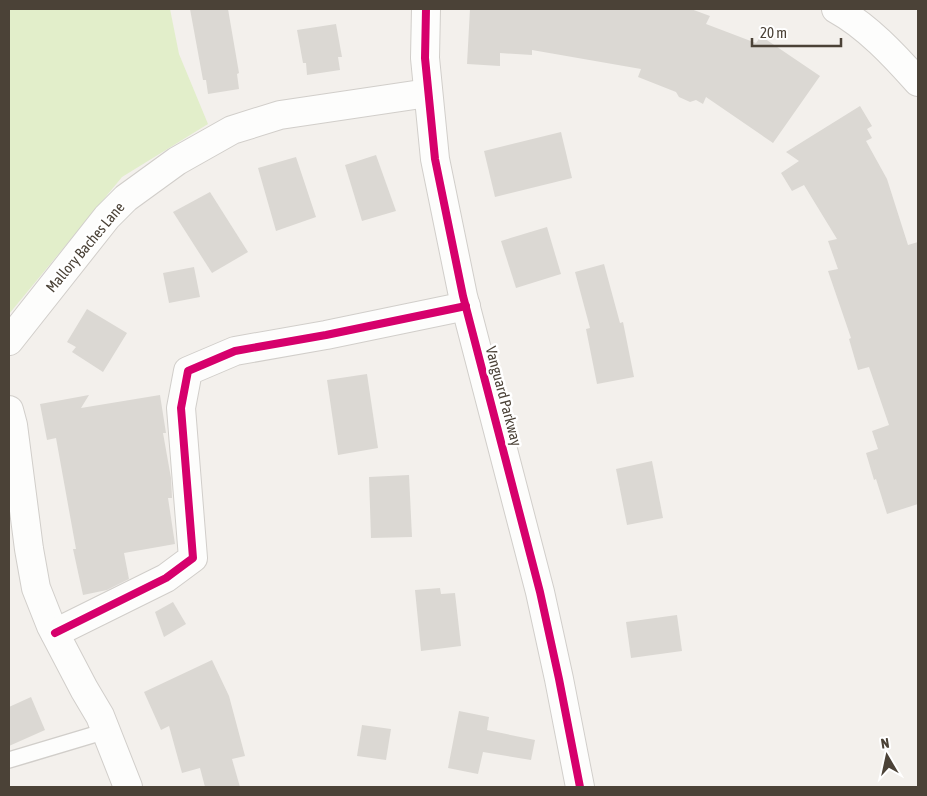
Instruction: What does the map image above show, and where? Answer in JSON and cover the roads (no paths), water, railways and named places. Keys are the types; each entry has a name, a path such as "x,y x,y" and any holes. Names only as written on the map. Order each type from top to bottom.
{"street":[{"name":"Vanguard Parkway","path":"426,9 425,58 435,159 466,306 540,592 560,679 580,787"},
{"path":"836,9 848,16 894,55 918,82"},
{"name":"Mallory Baches Lane","path":"9,341 107,217 126,198 177,161 232,130 280,115 428,93"},
{"path":"55,633 166,578 193,558 181,408 188,371 235,351 326,335 466,306"},
{"path":"9,410 14,425 28,549 36,588 55,633 100,716 128,787"}],"lane":[{"path":"9,760 106,731"}]}
